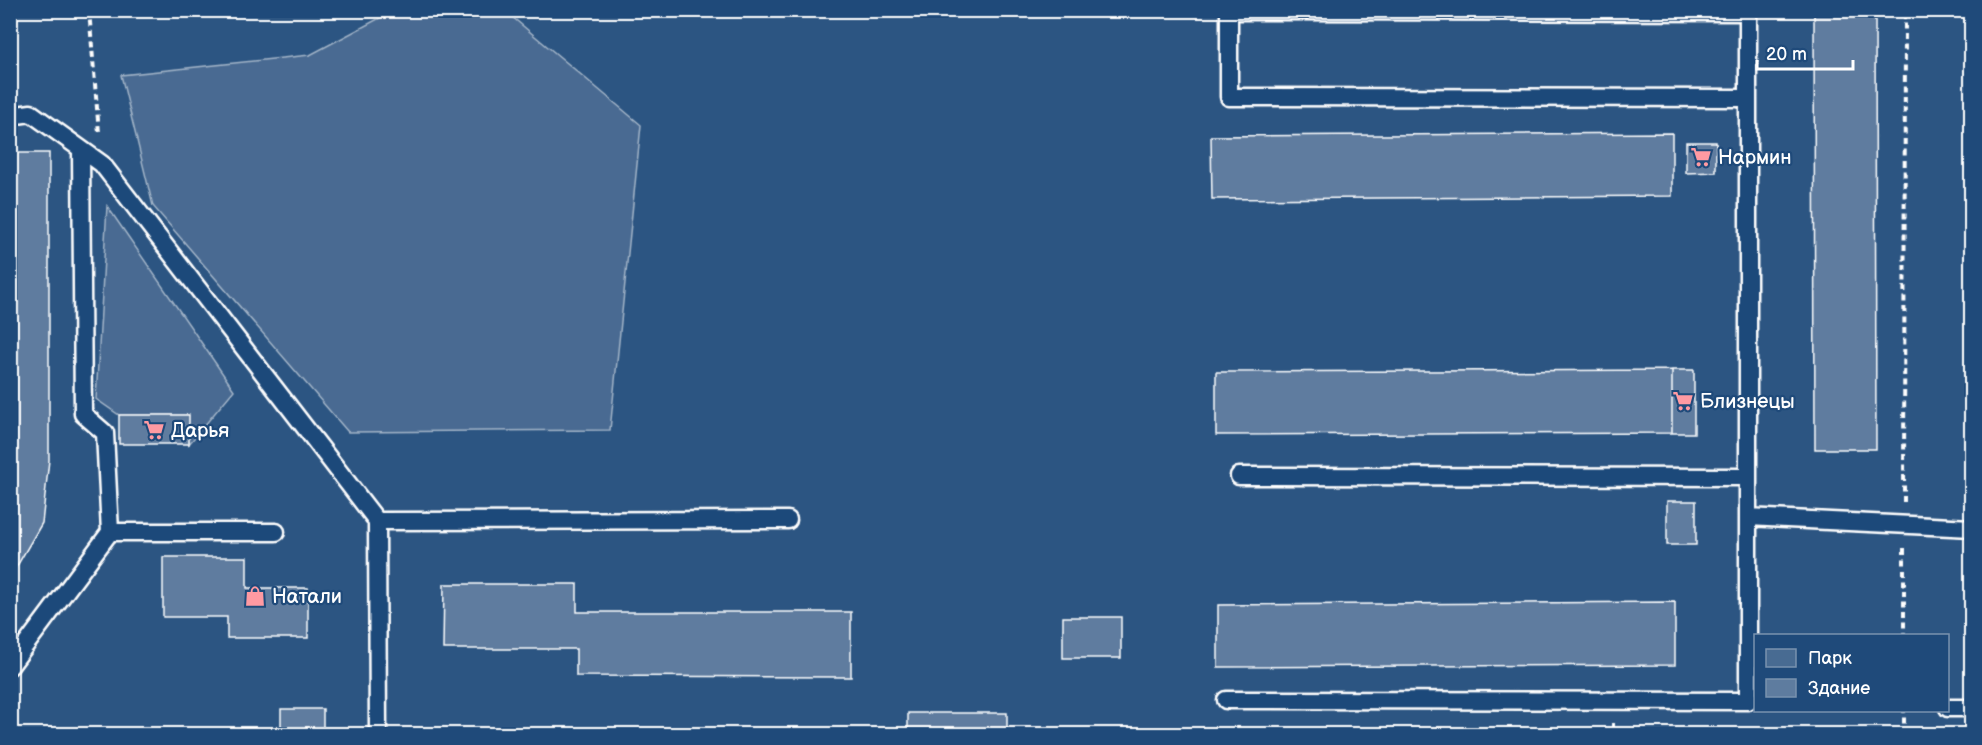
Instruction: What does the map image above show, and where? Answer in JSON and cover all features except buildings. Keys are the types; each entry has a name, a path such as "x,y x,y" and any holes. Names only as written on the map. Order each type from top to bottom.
{"lane":[{"path":"1226,700 1748,701 1748,98 1748,11 1229,11 1229,97 1748,98"},
{"path":"10,116 31,113 102,164 377,521 378,735"},
{"path":"10,666 110,532 105,433 83,414 81,149"},
{"path":"1239,476 1748,477"},
{"path":"1748,517 1971,528"},
{"path":"377,521 788,520"},
{"path":"110,532 276,532"},
{"path":"1949,708 1971,708"}],"path":[{"path":"89,10 102,164"},
{"path":"1904,634 1905,10"},
{"path":"1904,712 1904,735"}],"green space":[{"path":"393,11 505,11 641,125 610,430 348,432 153,206 121,75 310,55"},
{"path":"107,206 234,390 189,444 188,415 119,415 96,399"}],"place":[{"name":"Нармин","path":"1701,157"},
{"name":"Близнецы","path":"1683,401"},
{"name":"Дарья","path":"154,430"},
{"name":"Натали","path":"255,596"}]}
